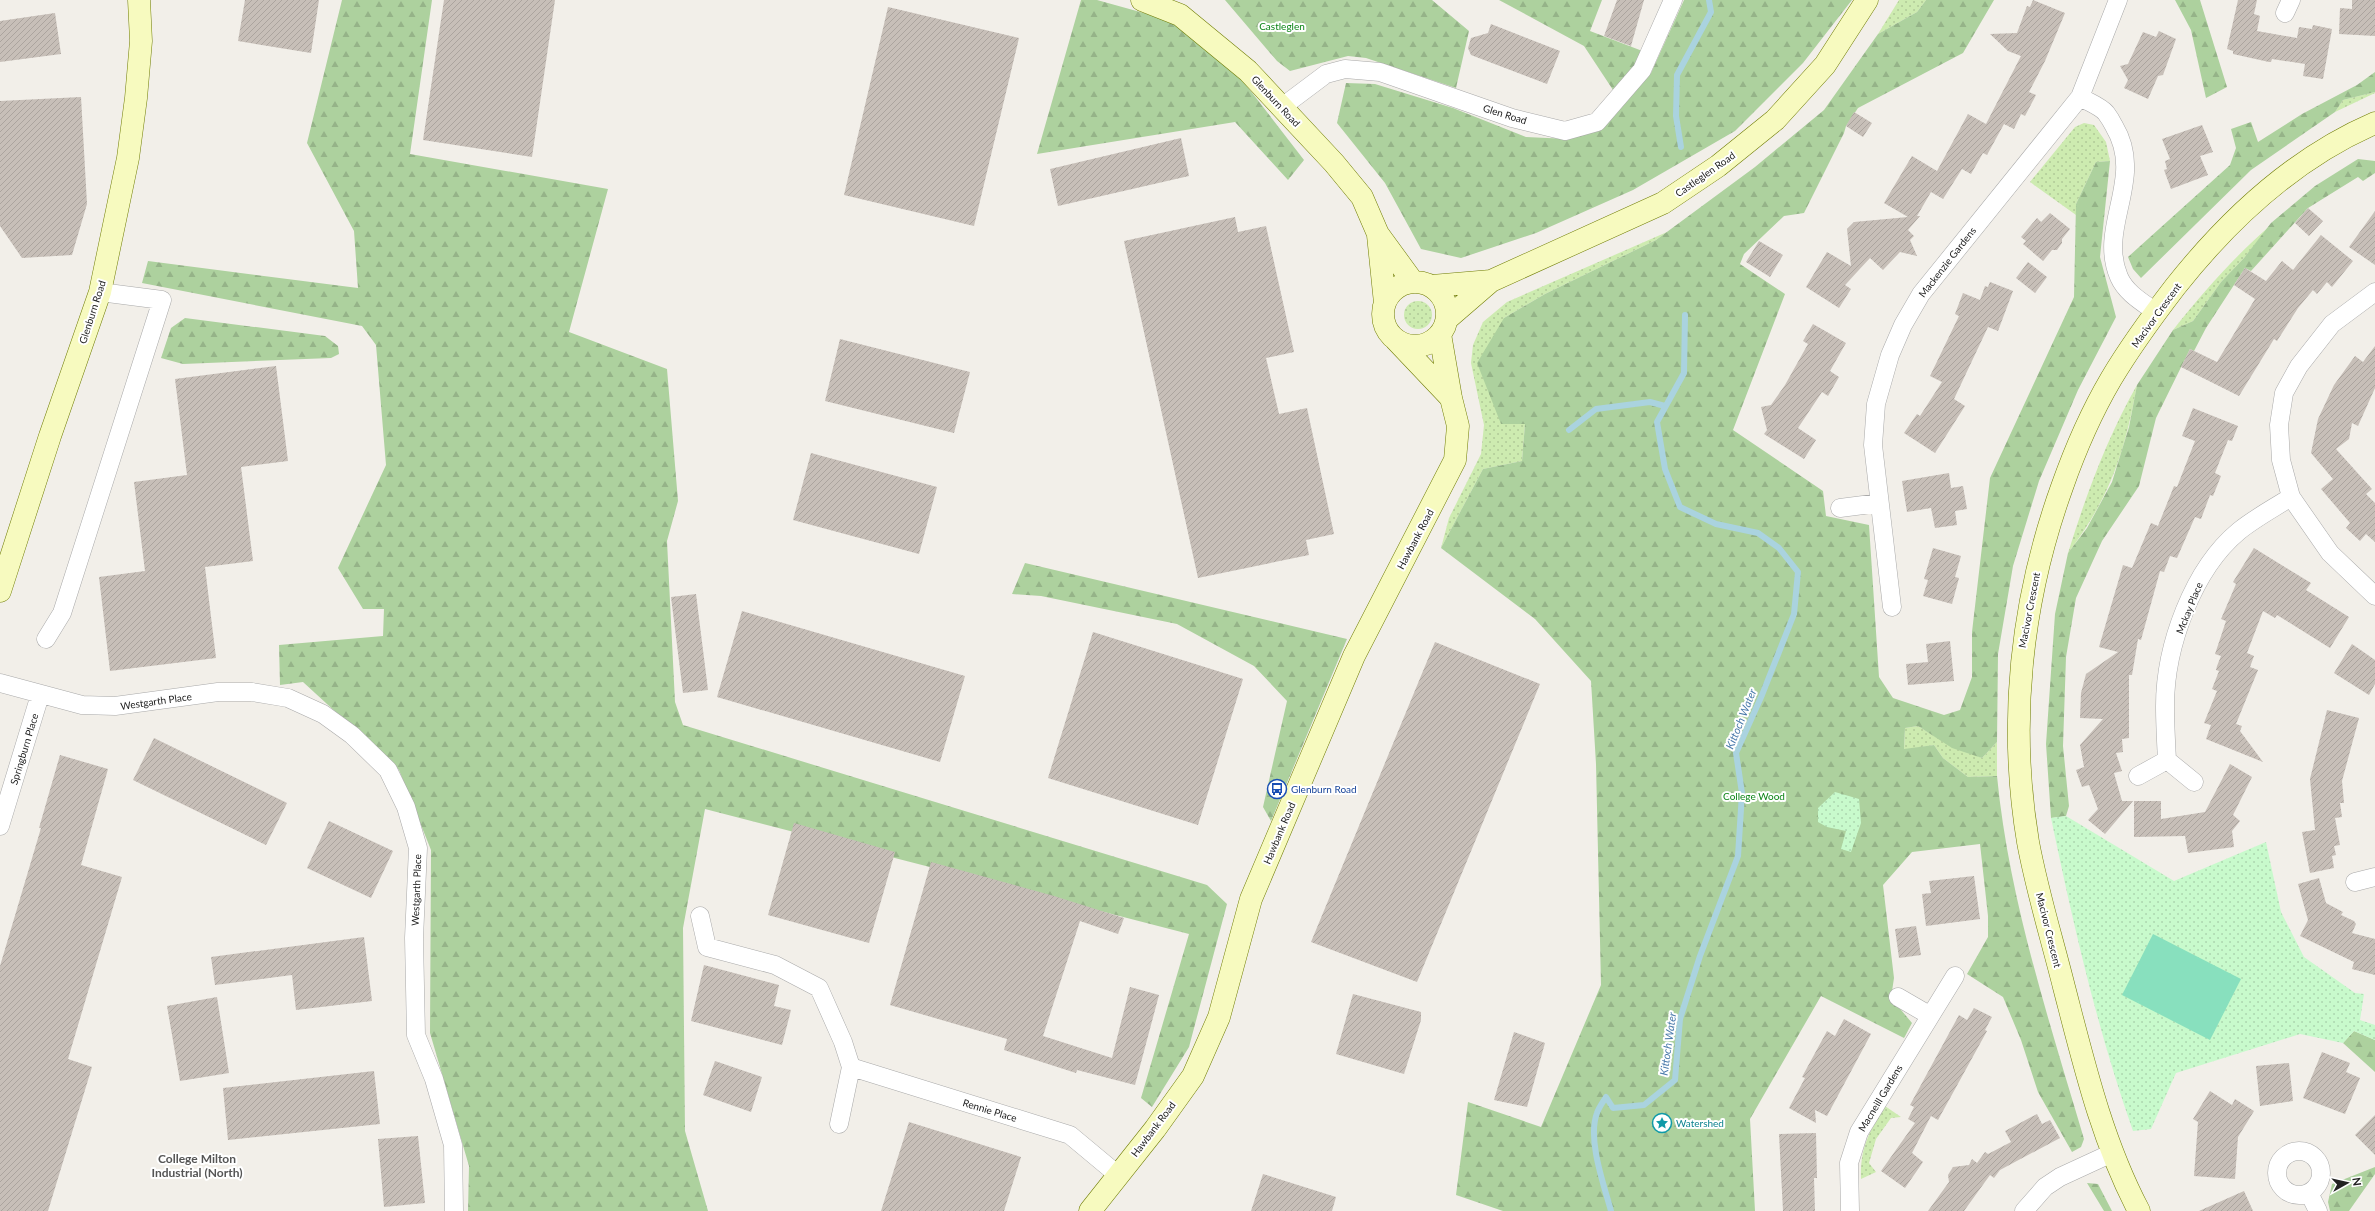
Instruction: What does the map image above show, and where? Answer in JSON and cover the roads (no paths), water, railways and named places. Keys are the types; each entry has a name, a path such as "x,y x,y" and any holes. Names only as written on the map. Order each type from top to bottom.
{"street":[{"name":"Glenburn Road","path":"0,591 50,436 100,292 128,158 136,98 141,41 139,0"},
{"name":"Glenburn Road","path":"1142,0 1180,15 1248,71 1362,197 1378,234 1385,303"},
{"name":"Glen Road","path":"1282,107 1326,74 1346,69 1380,72 1512,118 1565,131 1572,130 1597,122 1642,70 1673,0"},
{"name":"Castleglen Road","path":"1443,327 1491,281 1663,203 1718,166 1775,120 1825,65 1867,0"},
{"name":"Mackenzie Gardens","path":"1892,607 1873,445 1876,404 1890,355 1903,325 1930,282 2080,97 2118,0"},
{"path":"2080,97 2106,113 2119,134 2127,167 2115,228 2112,257 2120,278 2131,293 2156,312"},
{"name":"Macivor Crescent","path":"2139,1211 2112,1153 2088,1080 2028,842 2021,779 2019,723 2021,654 2031,592 2048,527 2075,451 2110,381 2156,312 2200,256 2236,219 2321,151 2375,123"},
{"name":"Glenburn Road","path":"1378,234 1423,284"},
{"name":"Castleglen Road","path":"1423,284 1491,281"},
{"path":"1423,284 1444,300 1443,327 1427,344 1411,346 1396,340 1387,330 1383,316 1385,303 1396,288 1423,284"},
{"path":"46,639 62,613 162,300 100,292"},
{"path":"2375,292 2332,324 2299,366 2284,393 2279,425 2281,460 2291,497 2330,554 2375,596"},
{"name":"Hawbank Road","path":"1090,1211 1193,1076 1219,1017 1251,899 1354,656 1455,460 1458,426 1450,398 1443,327"},
{"name":"Hawbank Road","path":"1396,340 1450,398"},
{"name":"Mckay Place","path":"2167,760 2165,705 2168,670 2180,625 2191,597 2206,568 2220,549 2240,530 2291,497"},
{"path":"1840,508 1879,503"},
{"name":"Westgarth Place","path":"0,683 40,695 82,705 115,706 218,692 252,692 288,698 323,714 352,735 388,770 406,807 418,848 414,938 416,1035 434,1079 453,1145 454,1211"},
{"name":"Springburn Place","path":"0,826 40,695"},
{"path":"2138,776 2167,760 2194,782"},
{"path":"2355,882 2375,877"},
{"path":"700,916 707,947 775,965 818,988 843,1042 851,1067 839,1124"},
{"name":"Macneill Gardens","path":"1850,1211 1849,1163 1859,1132 1955,976"},
{"path":"1898,996 1929,1016"},
{"name":"Rennie Place","path":"851,1067 1070,1135 1118,1175"},
{"path":"2024,1211 2045,1187 2060,1177 2112,1153"},
{"path":"2309,1193 2318,1211"}],"waterway":[{"name":"Kittoch Water","path":"1681,147 1676,116 1677,75 1711,12 1709,0"},
{"name":"Kittoch Water","path":"1611,1211 1595,1149 1594,1124 1597,1113 1606,1097 1613,1108 1644,1105 1675,1080 1680,1019 1700,956 1738,856 1742,793 1736,753 1762,695 1794,614 1798,572 1779,548 1758,533 1716,524 1680,507 1665,469 1657,422 1684,373 1685,315"},
{"path":"1569,430 1596,409 1650,402 1665,406"}],"place":[{"name":"Glenburn Road","path":"1277,789"},
{"name":"Watershed","path":"1662,1123"}],"district":[{"name":"College Milton Industrial (North)","path":"197,1166"}],"park label":[{"name":"Castleglen","path":"1282,26"},
{"name":"College Wood","path":"1754,796"}]}
